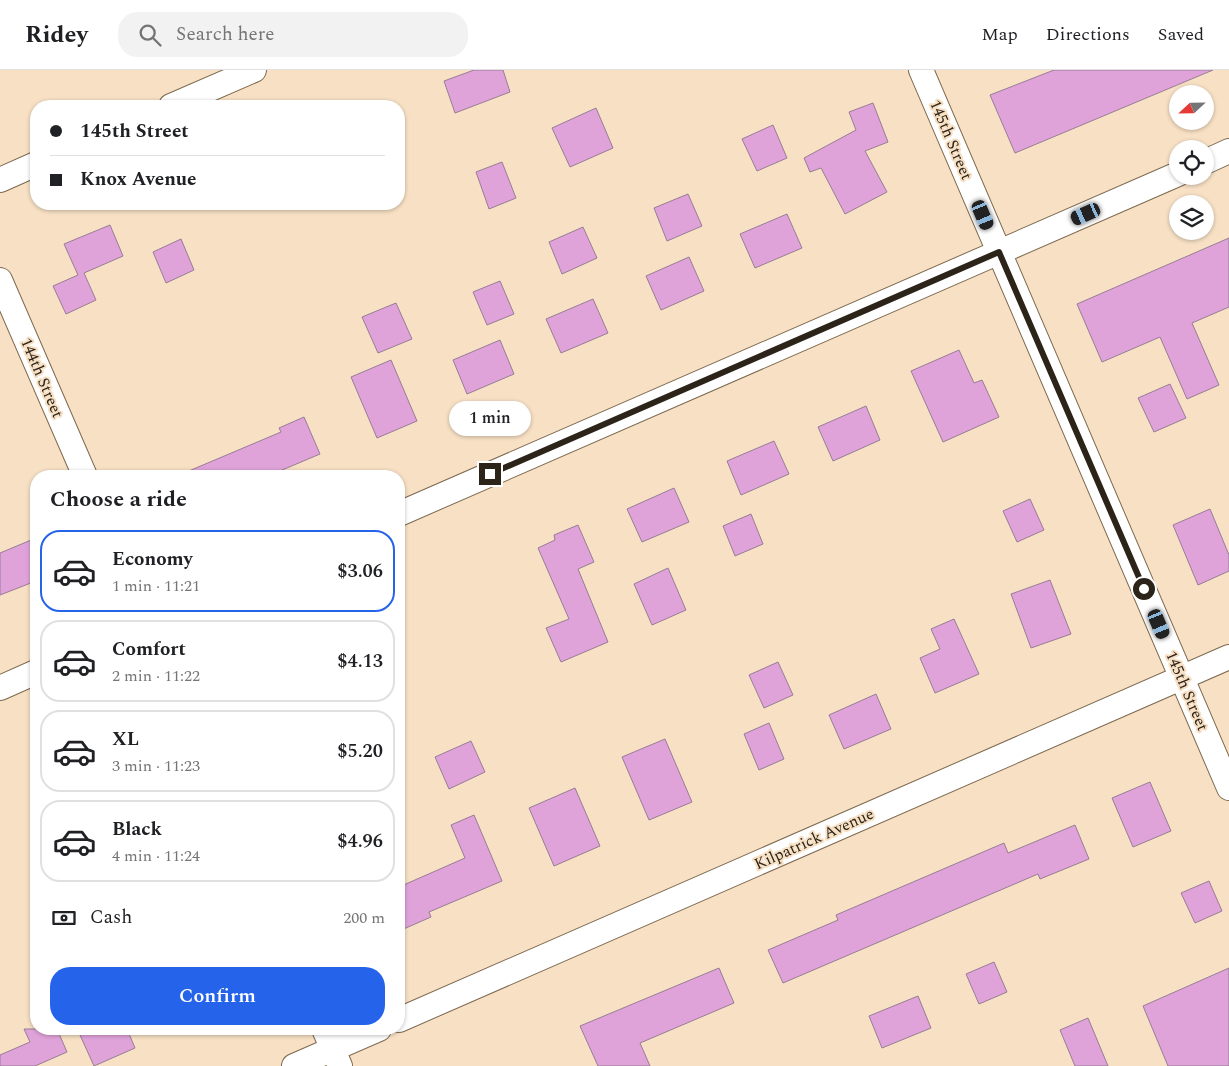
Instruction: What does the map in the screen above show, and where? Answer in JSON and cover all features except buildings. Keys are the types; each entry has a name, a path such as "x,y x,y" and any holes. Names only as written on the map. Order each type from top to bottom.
{"street":[{"path":"185,100 254,70"},
{"name":"145th Street","path":"921,70 1229,788"},
{"path":"1214,158 1229,151"},
{"path":"0,180 30,167"},
{"path":"405,511 1169,178"},
{"name":"144th Street","path":"0,280 82,470"},
{"name":"Kilpatrick Avenue","path":"405,1017 1229,657"},
{"path":"0,688 30,675"},
{"path":"294,1066 364,1035"}],"route":[{"path":"490,474 999,252 1144,589"}]}
